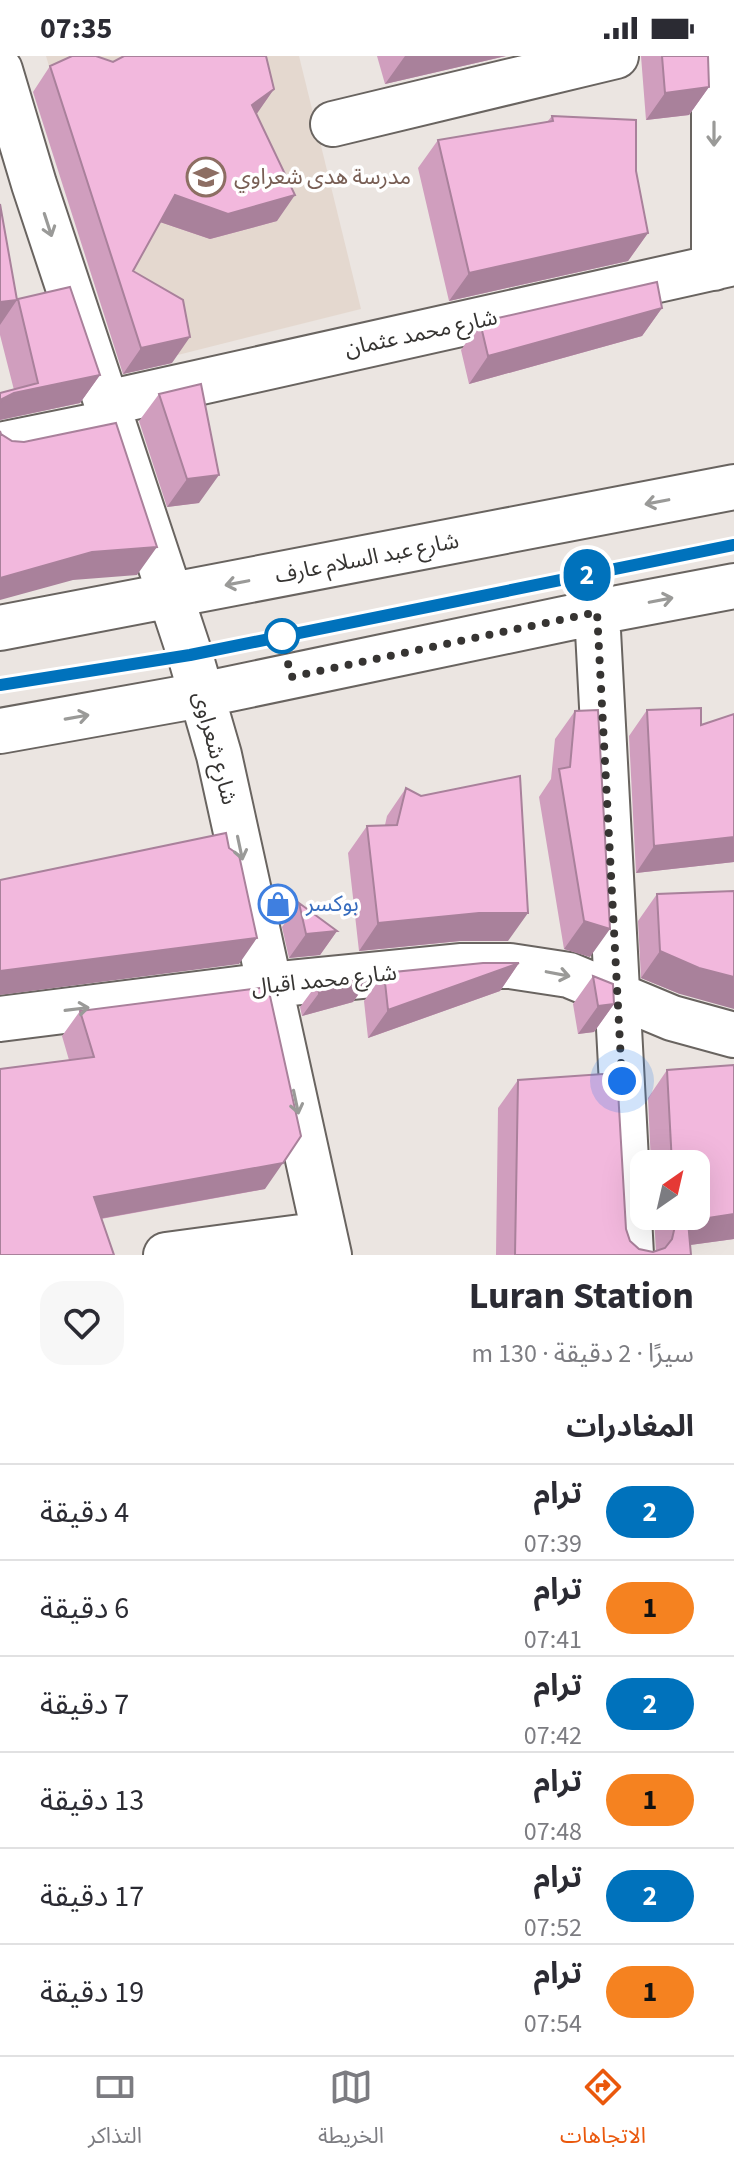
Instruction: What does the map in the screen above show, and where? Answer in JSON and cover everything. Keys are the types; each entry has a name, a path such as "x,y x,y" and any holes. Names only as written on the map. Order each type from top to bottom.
{"street":[{"path":"333,124 616,56"},
{"path":"712,56 724,266"},
{"name":"شارع شعراوى","path":"0,70 17,188 110,412 201,695 230,801 326,1244"},
{"name":"شارع محمد عثمان","path":"0,445 110,412 724,266"},
{"name":"شارع عبد السلام عارف","path":"0,628 734,487"},
{"path":"0,731 201,695 734,586"},
{"path":"597,612 631,1255"},
{"name":"شارع محمد اقبال","path":"0,1019 270,985 462,966 510,966 569,975 672,1018 734,1035"},
{"path":"166,1255 326,1244"}],"shaded area":[{"name":"مدرسة هدى شعراوي","path":"46,56 299,56 361,309 138,365"}],"building":[{"path":"72,56 96,56 113,62 124,56 266,56 274,89 252,105 295,195 228,214 175,195 133,271 183,300 190,337 141,348 50,66"},
{"path":"662,56 708,56 709,87 665,93"},
{"path":"552,116 636,120 636,171 648,233 469,273 438,140 553,121"},
{"path":"0,204 17,300 0,302"},
{"path":"657,282 662,308 488,356 480,322"},
{"path":"70,287 100,375 14,393 0,403 0,393 38,383 18,299"},
{"path":"201,384 219,475 187,479 159,394"},
{"path":"116,423 157,547 92,552 0,578 0,431 12,441 24,442"},
{"path":"701,708 701,725 734,714 734,837 654,846 647,710"},
{"path":"598,710 610,929 584,921 559,769 570,767 575,711"},
{"path":"520,776 528,913 479,913 378,923 367,826 397,825 406,788 421,796"},
{"path":"226,833 229,848 239,855 257,938 0,971 0,880"},
{"path":"734,891 734,977 699,968 660,951 657,894"},
{"path":"299,903 337,931 306,934"},
{"path":"483,963 519,963 388,1010 384,973"},
{"path":"593,976 613,984 614,1004 598,1006"},
{"path":"370,978 319,993 317,984"},
{"path":"268,987 301,1136 283,1163 94,1197 114,1255 0,1255 0,1069 94,1057 80,1011"},
{"path":"734,1065 734,1214 710,1218 710,1150 671,1150 667,1070"},
{"path":"617,1073 626,1229 630,1241 639,1249 653,1252 665,1248 674,1230 689,1230 691,1255 515,1255 518,1080"}],"tram line":[{"name":"2","path":"0,685 190,655 734,545"}],"place":[{"name":"مدرسة هدى شعراوي","path":"206,177"},
{"name":"بوكسر","path":"278,904"}],"route":[{"path":"282,636 291,677 597,612 622,1081"}]}
